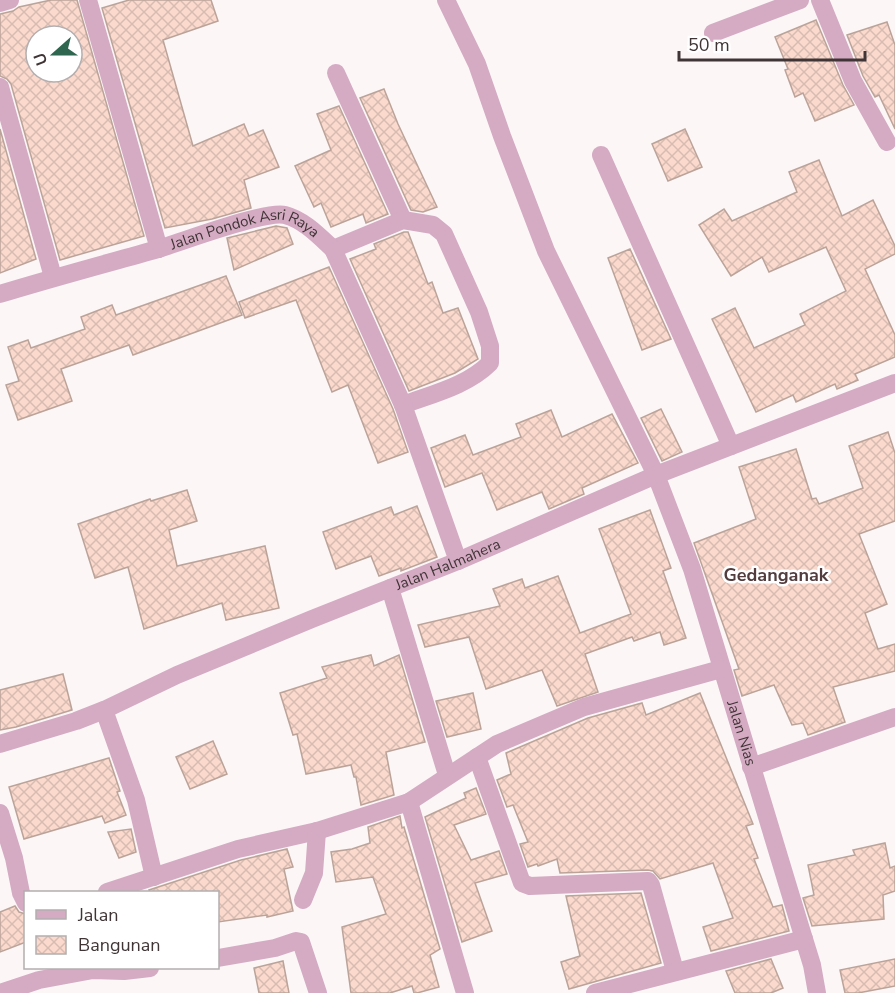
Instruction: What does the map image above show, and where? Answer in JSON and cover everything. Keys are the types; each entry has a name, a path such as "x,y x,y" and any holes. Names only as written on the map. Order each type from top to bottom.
{"street":[{"path":"0,3 10,0"},
{"path":"88,0 159,249"},
{"name":"Jalan Nias","path":"446,0 477,64 546,251 656,475 692,569 804,939 817,993"},
{"path":"712,33 776,4 800,0"},
{"path":"820,0 853,81 887,142"},
{"path":"336,73 403,220"},
{"path":"0,87 53,278"},
{"path":"601,155 731,446"},
{"name":"Jalan Pondok Asri Raya","path":"0,294 159,249 258,217 284,215 315,232 333,249 402,405 458,561"},
{"path":"333,249 403,220 433,225 444,234 479,312 490,346 490,363 482,371 454,387 402,405"},
{"name":"Jalan Halmahera","path":"0,744 104,710 204,664 458,561 656,475 895,383"},
{"path":"390,588 447,775"},
{"path":"110,891 238,849 316,831 409,802 497,744 584,707 721,669"},
{"path":"104,710 136,800 154,877"},
{"path":"751,767 895,717"},
{"path":"477,757 522,883 530,886 648,881 675,971"},
{"path":"409,802 465,993"},
{"path":"0,813 24,896"},
{"path":"303,900 314,873 316,831"},
{"path":"595,993 804,939"},
{"path":"219,958 275,948 296,941 301,942 318,993"},
{"path":"0,993 39,980 49,973 124,969"}],"building":[{"path":"51,0 77,0 84,24 24,24 24,84 84,84 84,25 144,236 60,260 11,84 0,76 0,14 19,7"},
{"path":"129,0 211,0 218,21 163,40 193,146 244,124 249,136 263,130 279,167 244,180 251,208 212,219 165,228 102,8"},
{"path":"816,20 843,85 854,105 815,121 803,93 795,97 785,70 788,69 775,37"},
{"path":"887,22 895,45 895,129 879,95 875,97 863,76 847,35"},
{"path":"384,89 437,207 423,212 411,210 360,98"},
{"path":"339,106 388,214 366,223 363,214 331,227 321,203 314,207 295,166 331,150 317,114"},
{"path":"0,129 36,259 0,273"},
{"path":"685,129 702,167 668,181 652,144"},
{"path":"819,160 842,216 873,200 895,246 895,254 865,269 895,335 895,357 855,374 858,380 837,389 835,384 796,402 793,395 756,412 712,319 735,308 754,348 805,325 800,314 846,291 826,247 769,272 762,257 731,276 699,225 724,209 732,221 797,192 789,172"},
{"path":"276,226 287,228 293,244 234,270 227,238"},
{"path":"408,232 428,284 432,282 443,313 458,308 478,359 455,373 409,391 350,259 376,249 374,244"},
{"path":"630,249 671,339 642,350 608,258"},
{"path":"329,267 393,409 408,452 378,463 348,385 332,392 296,300 245,318 239,302"},
{"path":"226,276 242,315 133,355 129,345 61,369 72,401 18,420 6,385 19,381 8,347 28,340 31,348 85,329 81,317 112,305 116,315"},
{"path":"661,409 682,452 662,461 641,418"},
{"path":"551,410 562,437 612,414 638,463 582,488 584,494 549,509 542,492 497,510 482,473 445,487 431,448 465,435 473,455 521,437 516,424"},
{"path":"888,432 895,453 895,521 859,534 887,604 865,613 878,649 895,644 895,671 833,687 845,722 808,735 803,723 792,725 774,685 742,696 734,670 739,669 694,543 756,519 739,467 796,449 812,499 816,498 819,504 863,488 849,446"},
{"path":"187,490 197,521 169,530 177,566 265,546 279,608 226,620 222,603 144,629 128,567 95,578 78,524 150,499 151,501"},
{"path":"417,506 437,557 401,571 401,568 379,576 371,556 336,569 323,532 391,507 394,515"},
{"path":"650,510 671,568 663,571 686,638 664,645 660,632 634,641 632,637 585,654 598,692 557,706 542,670 486,689 469,637 425,647 418,625 500,606 493,589 522,579 525,588 558,576 580,633 631,614 599,529"},
{"path":"371,655 374,666 399,655 425,742 386,752 394,795 361,805 356,777 354,777 351,765 306,774 297,734 293,735 280,693 327,678 322,667"},
{"path":"63,674 72,710 0,730 0,690"},
{"path":"473,693 481,729 447,737 436,701"},
{"path":"700,693 753,824 746,826 758,858 754,859 773,907 782,905 789,931 711,951 703,927 733,918 713,863 660,879 653,871 648,870 560,873 557,859 528,867 520,844 528,842 513,805 507,807 497,780 511,774 506,753 588,718 642,703 646,715"},
{"path":"213,741 227,774 190,789 176,757"},
{"path":"109,758 120,791 117,792 126,815 105,823 102,816 24,839 9,787"},
{"path":"476,788 486,814 454,825 471,860 499,851 507,874 475,883 492,931 462,942 425,817 466,798 464,793"},
{"path":"400,816 440,949 430,955 439,987 417,993 414,993 412,986 390,993 351,993 342,927 386,914 373,877 336,882 331,852 370,843 368,827"},
{"path":"131,829 136,852 119,858 108,832"},
{"path":"885,843 890,868 895,866 895,891 883,895 884,919 812,926 803,898 814,895 808,865 855,855 853,850"},
{"path":"287,849 293,867 284,869 293,911 267,917 267,915 219,922 219,891 149,890 241,860"},
{"path":"641,893 661,963 569,989 561,962 580,956 566,896"},
{"path":"15,906 19,912 24,913 24,943 0,952 0,912"},
{"path":"771,959 783,988 771,993 735,993 726,971"},
{"path":"895,959 895,986 858,993 845,993 840,970"},
{"path":"283,961 289,993 259,993 254,968"}],"district":[{"name":"Gedanganak","path":"776,575"}]}
